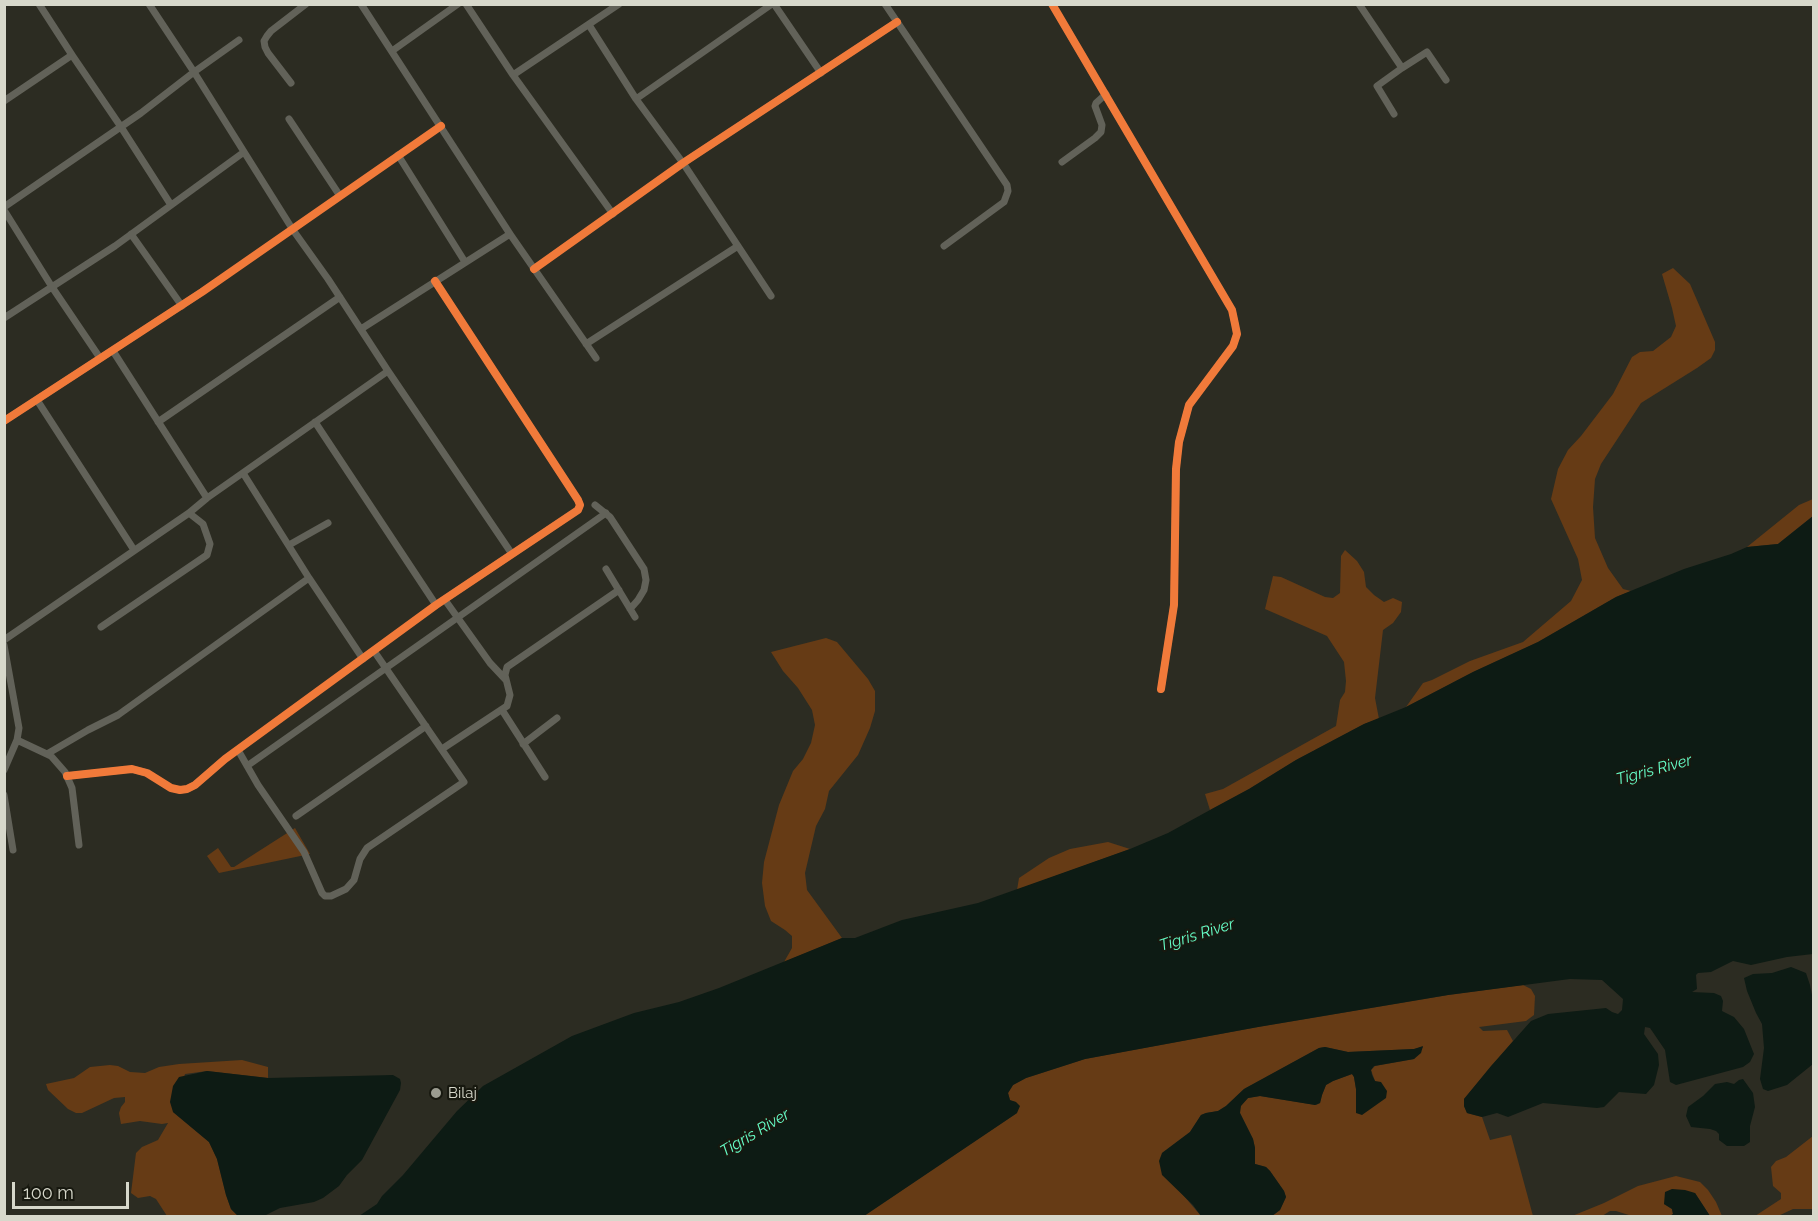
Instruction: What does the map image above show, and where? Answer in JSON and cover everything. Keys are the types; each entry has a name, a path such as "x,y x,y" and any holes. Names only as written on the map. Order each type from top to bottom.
{"street":[{"path":"39,4 171,206"},
{"path":"149,4 292,230 340,297 512,554"},
{"path":"291,83 268,53 264,41 271,31 306,4"},
{"path":"361,4 510,234 596,358"},
{"path":"392,51 458,4"},
{"path":"466,4 513,75 614,214"},
{"path":"513,75 619,4"},
{"path":"636,99 773,4 821,73"},
{"path":"885,4 1007,184 1008,191 1004,202 944,246"},
{"path":"1052,4 1232,310 1237,334 1233,346 1189,405 1179,442 1176,469 1173,604 1161,689"},
{"path":"1359,4 1402,68"},
{"path":"534,269 683,163 897,22"},
{"path":"589,25 636,99 683,163 771,296"},
{"path":"100,358 52,287 4,208 141,113 238,40"},
{"path":"1394,114 1377,86 1402,68 1427,52 1446,80"},
{"path":"4,101 72,55"},
{"path":"1062,162 1101,132 1102,125 1095,106 1106,94"},
{"path":"289,119 340,196"},
{"path":"4,421 182,306 441,126"},
{"path":"4,318 131,234 244,152"},
{"path":"398,155 465,262"},
{"path":"131,234 182,306"},
{"path":"361,329 510,234"},
{"path":"586,344 738,246"},
{"path":"68,776 132,769 147,773 171,788 187,789 436,605 578,510 580,503 435,281"},
{"path":"158,422 340,297"},
{"path":"113,351 207,498"},
{"path":"4,640 189,513 388,371"},
{"path":"37,400 134,550"},
{"path":"315,422 436,605"},
{"path":"243,473 363,659"},
{"path":"595,505 606,513 644,569 646,580 643,595 630,609"},
{"path":"101,627 207,555 210,544 203,524 189,513"},
{"path":"247,766 606,513"},
{"path":"289,545 328,523"},
{"path":"606,569 635,617"},
{"path":"47,754 118,715 309,578"},
{"path":"442,748 507,706 510,695 505,672 511,665 619,590"},
{"path":"445,600 490,663 506,680"},
{"path":"4,645 19,721 17,740 4,770"},
{"path":"238,750 304,852 322,893 325,896 331,896 342,892 351,885 360,859 367,848 464,782 374,651"},
{"path":"502,710 545,777"},
{"path":"523,744 557,718"},
{"path":"296,816 426,726"},
{"path":"17,740 56,760 68,776 72,788 79,845"},
{"path":"4,795 13,850"}],"shaded area":[{"path":"1673,268 1690,284 1715,342 1715,350 1711,358 1641,403 1601,464 1595,479 1593,507 1595,538 1608,568 1623,589 1631,591 1616,597 1538,642 1473,672 1406,707 1423,683 1470,661 1523,642 1571,601 1582,580 1578,559 1551,499 1558,469 1568,450 1613,394 1632,357 1640,352 1653,351 1671,337 1676,326 1662,274"},
{"path":"1813,499 1813,516 1778,544 1747,547 1799,505"},
{"path":"1345,550 1357,561 1364,572 1366,587 1374,595 1384,602 1393,598 1402,602 1401,612 1393,623 1383,630 1375,698 1379,719 1364,724 1296,760 1210,810 1205,794 1223,789 1336,726 1340,700 1345,692 1344,662 1327,636 1265,609 1273,576 1281,577 1325,597 1333,598 1340,593 1341,556"},
{"path":"826,638 837,642 868,679 875,691 875,711 858,755 829,791 825,809 816,826 805,873 807,890 842,938 784,962 792,948 792,936 771,921 765,906 762,883 764,862 779,805 793,771 803,759 811,743 815,725 812,710 771,652"},
{"path":"295,828 310,854 219,873 207,856 218,848 231,867 234,867"},
{"path":"1108,842 1130,849 1017,890 1019,878 1049,858 1070,849"},
{"path":"1523,985 1531,989 1535,996 1534,1015 1526,1021 1479,1027 1483,1031 1507,1030 1513,1041 1464,1099 1464,1106 1467,1113 1482,1117 1490,1140 1511,1135 1533,1216 1272,1216 1280,1210 1286,1197 1270,1171 1266,1167 1255,1164 1253,1139 1240,1113 1240,1106 1248,1098 1260,1096 1316,1105 1320,1103 1326,1085 1352,1074 1356,1089 1356,1112 1375,1081 1371,1070 1375,1066 1414,1059 1423,1047 1348,1052 1325,1047 1319,1048 1244,1089 1218,1111 1201,1115 1190,1132 1162,1153 1167,1176 1201,1216 864,1216 1017,1113 1016,1102 1010,1101 1008,1093 1013,1085 1026,1078 1085,1059 1117,1053 1448,995"},
{"path":"242,1060 268,1067 268,1078 207,1071 185,1074 173,1112 209,1142 217,1159 231,1209 238,1216 167,1216 156,1199 150,1196 138,1198 131,1193 136,1153 142,1147 158,1140 168,1123 140,1121 121,1124 119,1113 125,1097 114,1098 82,1113 76,1113 68,1109 48,1090 46,1084 74,1078 90,1067 110,1065 130,1072 145,1073 159,1067 179,1064"},
{"path":"1813,1136 1813,1209 1793,1209 1778,1216 1755,1216 1781,1199 1781,1193 1773,1186 1771,1167 1776,1161 1786,1157"},
{"path":"1676,1176 1700,1182 1716,1202 1722,1216 1710,1216 1695,1193 1664,1204 1672,1209 1673,1214 1670,1216 1632,1216 1610,1211 1602,1216 1572,1216 1638,1186"}],"water":[{"name":"Tigris River","path":"1813,516 1813,954 1751,965 1733,961 1711,972 1698,973 1696,975 1697,989 1692,992 1714,993 1721,996 1722,1011 1734,1017 1744,1029 1754,1054 1750,1062 1743,1067 1676,1085 1670,1082 1665,1050 1650,1028 1645,1027 1644,1034 1658,1054 1659,1065 1654,1085 1646,1094 1619,1092 1604,1107 1597,1108 1543,1103 1508,1117 1497,1113 1482,1117 1467,1113 1464,1099 1531,1021 1548,1014 1606,1008 1618,1014 1622,1010 1623,999 1602,980 1570,979 1448,995 1258,1027 1085,1059 1026,1078 1013,1085 1008,1093 1010,1100 1020,1106 1017,1113 864,1216 359,1216 377,1204 457,1111 483,1086 572,1036 634,1013 679,1002 719,988 842,938 855,938 902,920 978,903 1130,849 1168,833 1364,724 1406,707 1473,672 1538,642 1616,597 1684,569 1747,547 1778,544"},
{"path":"1791,967 1806,973 1810,985 1814,1005 1813,1064 1787,1085 1768,1091 1763,1089 1760,1079 1764,1048 1762,1024 1747,991 1744,978 1753,974 1772,973"},
{"path":"1423,1046 1421,1053 1414,1059 1374,1066 1371,1070 1372,1075 1375,1081 1381,1082 1387,1091 1386,1098 1362,1115 1356,1113 1356,1089 1352,1074 1326,1085 1320,1103 1315,1105 1260,1096 1248,1098 1241,1106 1240,1113 1253,1139 1255,1164 1266,1167 1270,1171 1286,1197 1280,1210 1272,1216 1201,1216 1162,1175 1159,1161 1162,1153 1190,1132 1201,1115 1218,1111 1244,1089 1319,1048 1325,1047 1348,1052 1414,1049"},
{"path":"207,1071 268,1078 393,1075 400,1079 401,1083 400,1090 362,1160 339,1186 314,1202 280,1208 264,1216 238,1216 231,1209 217,1159 209,1142 173,1112 170,1102 173,1086 179,1077"},
{"path":"1743,1079 1753,1093 1755,1107 1750,1126 1750,1142 1744,1146 1727,1146 1719,1140 1719,1134 1716,1131 1691,1127 1686,1116 1688,1107 1715,1084 1727,1082 1734,1084"},
{"path":"1672,1189 1695,1193 1710,1216 1670,1216 1673,1214 1672,1209 1664,1204 1665,1192"}],"cycle path":[{"path":"1052,4 1232,310 1237,334 1233,346 1189,405 1179,442 1176,469 1174,605 1161,689"},
{"path":"534,269 683,163 897,22"},
{"path":"4,421 202,292 441,126"},
{"path":"67,776 132,769 147,773 171,788 180,790 195,785 225,759 436,605 578,510 580,505 578,500 435,281"}],"place":[{"name":"Bilaj","path":"436,1093"}]}
